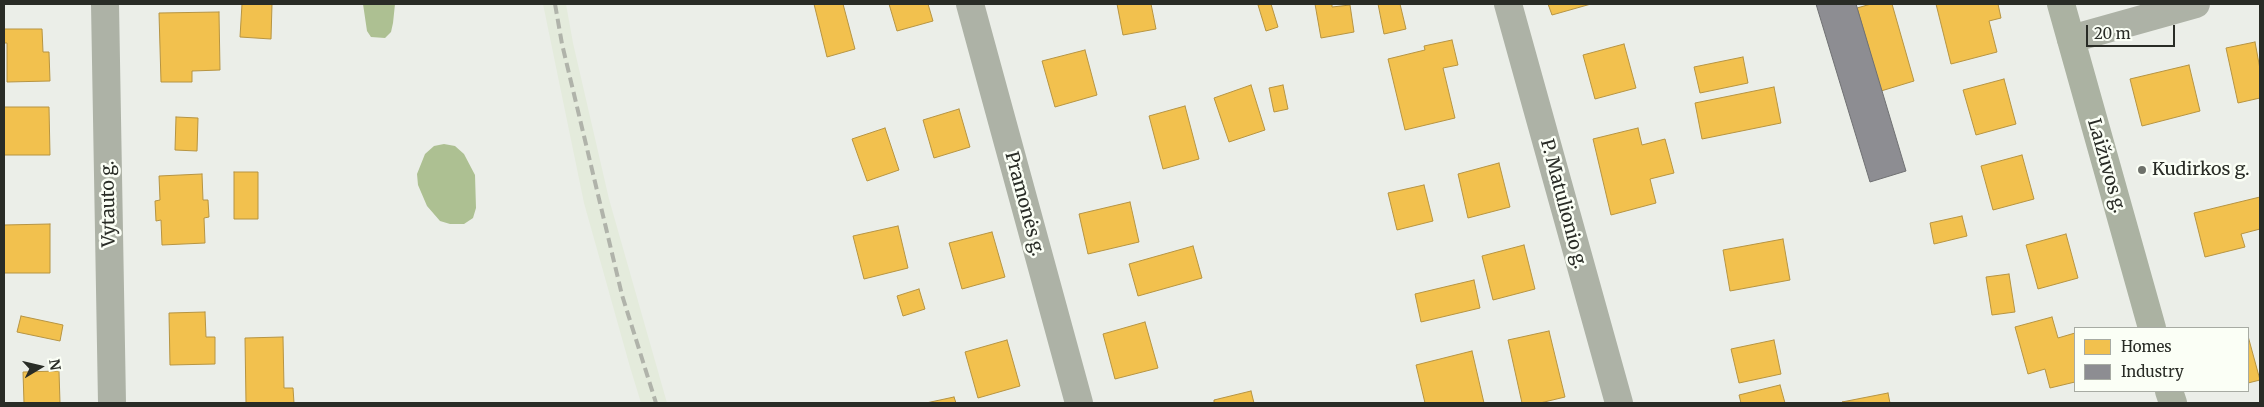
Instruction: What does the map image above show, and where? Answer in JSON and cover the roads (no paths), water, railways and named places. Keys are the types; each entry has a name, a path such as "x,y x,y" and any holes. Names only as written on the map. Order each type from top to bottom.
{"main road":[{"name":"Laižuvos g.","path":"2061,4 2152,327"}],"street":[{"name":"Vytauto g.","path":"105,4 112,403"},
{"name":"Pramonės g.","path":"970,4 1079,403"},
{"name":"P. Matulionio g.","path":"1508,4 1619,403"},
{"path":"2071,40 2196,4"}],"railway":[{"path":"555,4 562,44 622,295 656,403"}],"place":[{"name":"Kudirkos g.","path":"2142,170"}]}
